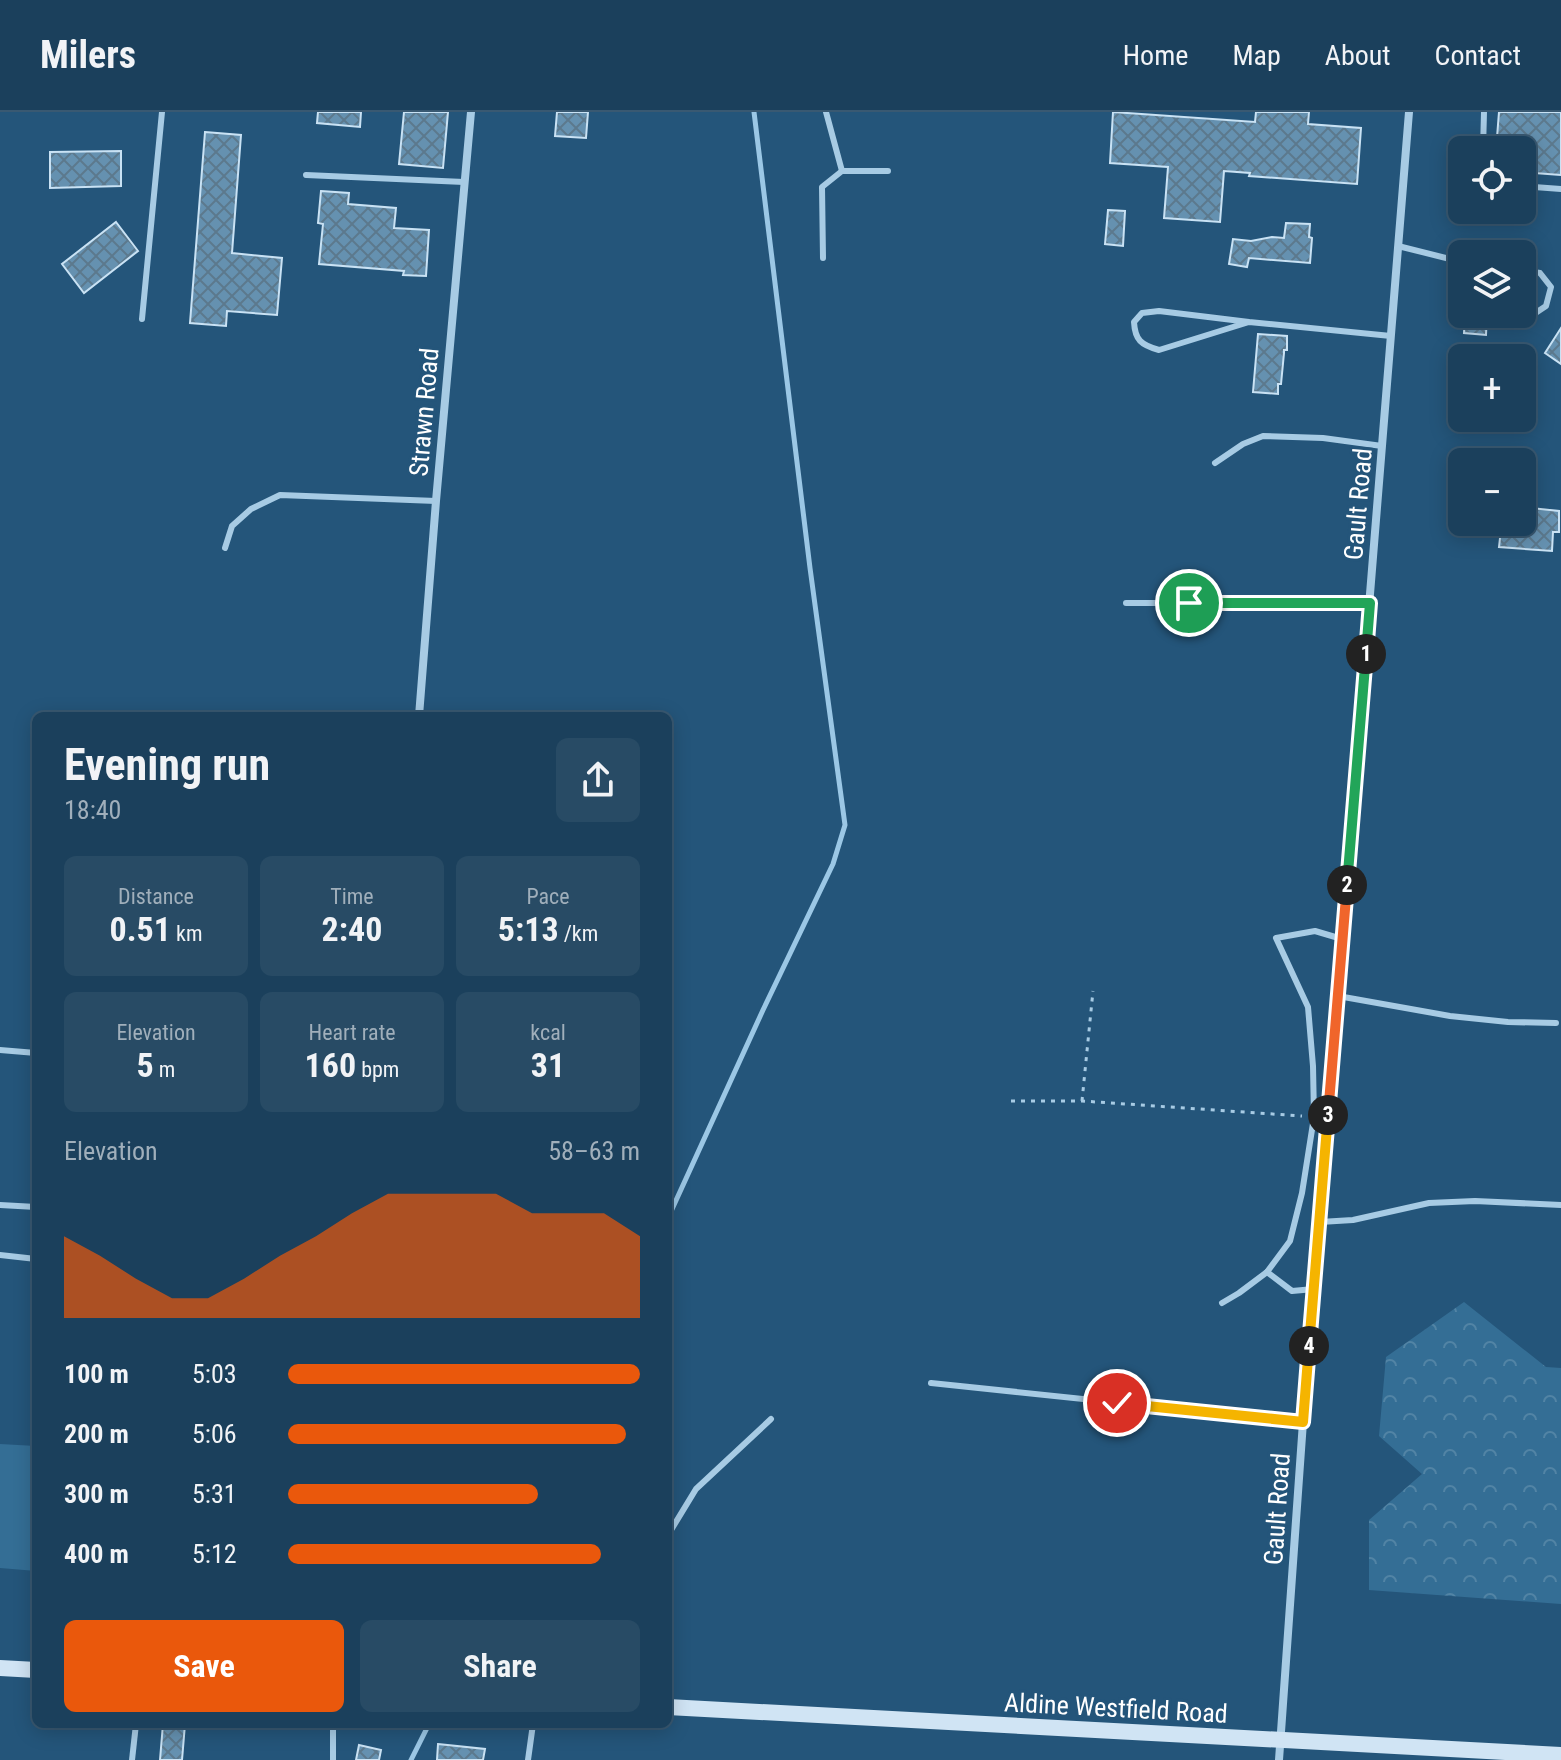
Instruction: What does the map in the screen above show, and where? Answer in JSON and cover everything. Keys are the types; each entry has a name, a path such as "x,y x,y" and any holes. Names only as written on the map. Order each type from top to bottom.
{"main road":[{"path":"0,1668 32,1670"},
{"name":"Aldine Westfield Road","path":"672,1707 1281,1741 1485,1756 1561,1755"}],"street":[{"name":"Strawn Road","path":"419,712 471,112"},
{"name":"Gault Road","path":"1279,1760 1303,1422 1409,112"}],"lane":[{"path":"142,319 162,112"},
{"path":"826,112 842,171"},
{"path":"1483,136 1484,112"},
{"path":"823,258 822,187 842,171 888,171"},
{"path":"306,175 464,182"},
{"path":"1536,187 1561,189"},
{"path":"1398,246 1448,258"},
{"path":"1536,272 1551,287 1546,306 1536,312"},
{"path":"1249,322 1159,350 1146,346 1135,335 1134,322 1142,313 1159,311 1391,336"},
{"path":"1215,463 1243,444 1263,436 1323,438 1382,446"},
{"path":"225,548 232,526 251,509 280,495 436,501"},
{"path":"1126,603 1370,603"},
{"path":"1222,1303 1267,1272 1290,1241 1302,1193 1314,1117 1308,1007 1276,938 1315,931 1342,939"},
{"path":"1338,996 1450,1016 1556,1023"},
{"path":"0,1050 32,1053"},
{"path":"1320,1222 1353,1220 1429,1203 1475,1201 1561,1205"},
{"path":"0,1205 32,1207"},
{"path":"0,1255 32,1259"},
{"path":"1267,1272 1292,1291 1314,1289"},
{"path":"931,1383 1303,1422"},
{"path":"672,1528 696,1489 771,1419"},
{"path":"132,1760 136,1728"},
{"path":"333,1728 333,1760"},
{"path":"528,1760 532,1728"}],"path":[{"path":"1082,1101 1093,991"},
{"path":"1011,1101 1082,1101 1314,1117"}],"green space":[{"path":"1464,1302 1546,1367 1561,1368 1561,1604 1369,1590 1369,1520 1422,1474 1379,1436 1386,1357"},
{"path":"0,1444 32,1446 32,1571 0,1568"}],"building":[{"path":"318,112 361,112 360,127 317,123"},
{"path":"404,112 448,112 443,168 399,164"},
{"path":"557,112 588,112 586,138 555,136"},
{"path":"1113,112 1255,122 1256,112 1309,112 1308,124 1361,128 1357,184 1249,176 1250,173 1224,171 1220,222 1164,218 1168,167 1110,163"},
{"path":"1499,112 1561,112 1561,175 1536,173 1536,136 1497,136"},
{"path":"205,132 241,135 232,253 282,258 277,315 227,311 226,326 190,323"},
{"path":"121,151 121,186 50,188 50,152"},
{"path":"321,191 349,193 348,204 396,208 394,228 429,230 426,276 403,275 404,271 319,264 323,224 318,223"},
{"path":"1108,210 1125,211 1123,246 1105,244"},
{"path":"116,222 138,251 84,293 62,264"},
{"path":"1286,223 1310,224 1310,263 1249,258 1247,267 1229,264 1233,239 1284,238"},
{"path":"1464,328 1486,328 1486,335 1464,333"},
{"path":"1561,328 1561,364 1545,353"},
{"path":"1258,334 1287,336 1278,394 1253,392"},
{"path":"1536,509 1559,511 1559,532 1553,532 1552,551 1499,547 1500,536 1536,536"},
{"path":"163,1728 185,1728 182,1760 160,1760"},
{"path":"438,1744 485,1749 483,1760 437,1760"},
{"path":"359,1745 381,1750 379,1760 356,1760"}],"waterway":[{"path":"672,1209 833,864 845,825 754,112"},
{"path":"411,1760 427,1728"}],"route":[{"path":"1117,1403 1303,1422 1370,603 1189,603"}]}
